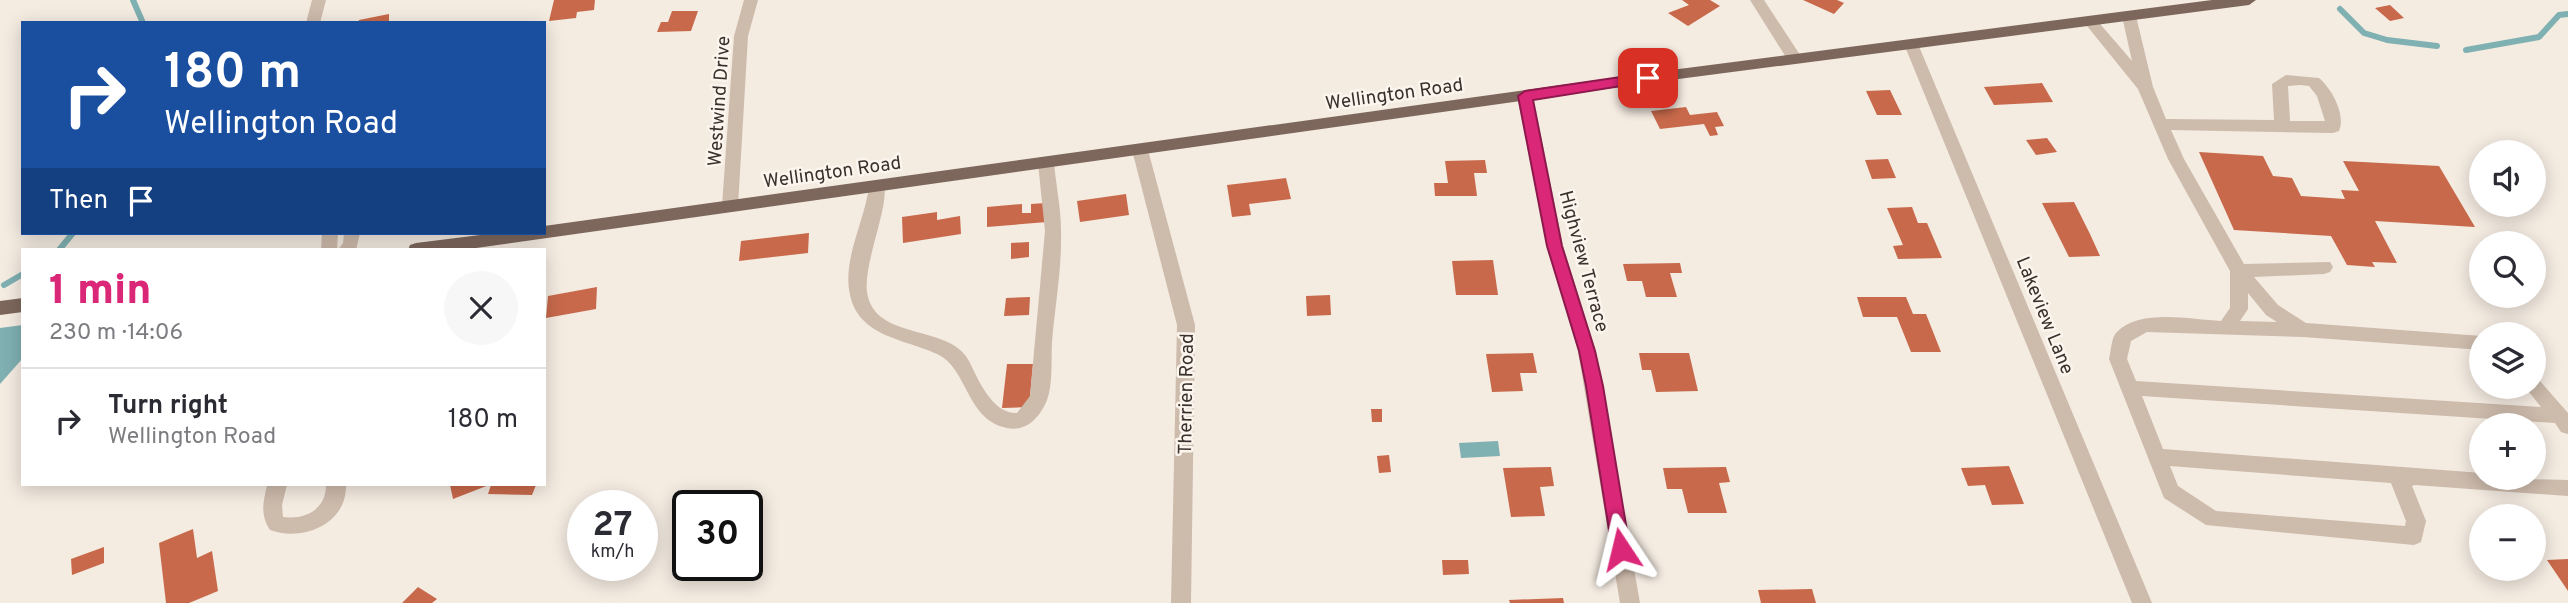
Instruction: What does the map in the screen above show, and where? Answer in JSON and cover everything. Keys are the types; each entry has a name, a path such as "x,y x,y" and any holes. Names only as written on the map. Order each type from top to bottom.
{"main road":[{"name":"Wellington Road","path":"546,233 1794,58 2249,0"},
{"name":"Wellington Road","path":"431,248 528,235"},
{"path":"0,308 21,305"}],"street":[{"path":"314,21 319,0"},
{"name":"Westwind Drive","path":"730,206 741,36 751,0"},
{"path":"1757,0 1794,58"},
{"path":"2129,16 2145,87 2200,206 2239,271 2272,310 2303,330"},
{"path":"2091,21 2145,87"},
{"name":"Lakeview Lane","path":"1911,44 2141,603"},
{"name":"Highview Terrace","path":"1525,96 1555,246 1587,351 1630,603"},
{"path":"2160,124 2282,126"},
{"name":"Therrien Road","path":"1140,150 1186,325 1181,603"},
{"path":"877,186 877,204 855,282 865,310 880,324 908,340 941,349 957,357 968,378 996,416 1011,421 1025,418 1034,410 1039,397 1053,231 1046,163"},
{"path":"2239,271 2323,267"},
{"path":"2225,328 2239,309 2239,271"},
{"path":"2412,476 2401,484 2416,521 2414,536 2213,519 2171,492 2118,359 2123,337 2145,326 2303,330 2469,342"},
{"path":"2130,388 2564,421"},
{"path":"2545,399 2564,421"},
{"path":"2157,457 2568,488"},
{"path":"277,486 271,510 272,518 277,524 286,527 307,525 326,512 336,496 336,486"}],"water":[{"path":"21,325 21,360 0,384 0,328"},
{"path":"1498,441 1500,456 1461,458 1459,443"}],"building":[{"path":"554,0 595,0 594,10 577,12 576,18 549,21"},
{"path":"1682,0 1710,0 1720,6 1688,26 1668,13 1689,5"},
{"path":"1803,0 1837,0 1844,3 1834,14"},
{"path":"2390,5 2404,18 2390,21 2375,8"},
{"path":"672,11 698,11 691,31 657,32 661,22 668,22"},
{"path":"389,14 389,21 359,20"},
{"path":"2042,83 2053,102 1994,105 1984,87"},
{"path":"1890,90 1902,115 1877,115 1866,91"},
{"path":"1686,107 1690,115 1717,112 1724,126 1715,127 1718,135 1710,136 1704,124 1660,129 1651,111"},
{"path":"2047,138 2057,152 2036,155 2026,140"},
{"path":"2199,152 2263,156 2273,176 2292,178 2301,196 2345,199 2341,190 2359,191 2343,161 2439,166 2475,227 2375,221 2397,263 2372,262 2375,267 2347,265 2331,236 2234,230"},
{"path":"1888,159 1896,178 1872,179 1865,160"},
{"path":"1485,160 1487,173 1474,173 1477,196 1435,196 1434,183 1448,183 1445,161"},
{"path":"1286,178 1291,199 1249,204 1251,215 1232,217 1227,185"},
{"path":"1126,194 1129,215 1080,222 1077,201"},
{"path":"2074,202 2100,256 2069,257 2042,203"},
{"path":"1046,203 1047,222 987,227 987,207 1022,204 1022,213 1031,213 1031,204"},
{"path":"1912,207 1918,223 1927,223 1942,258 1898,259 1893,246 1903,245 1887,208"},
{"path":"937,212 937,220 960,216 961,234 903,243 902,217"},
{"path":"809,233 808,253 739,261 741,241"},
{"path":"1029,242 1029,257 1011,259 1011,243"},
{"path":"1493,260 1498,295 1456,295 1452,261"},
{"path":"1680,263 1682,273 1670,273 1677,297 1646,297 1642,281 1627,281 1623,264"},
{"path":"597,287 596,309 546,318 548,296"},
{"path":"1330,295 1331,315 1307,316 1306,296"},
{"path":"1030,297 1029,315 1004,316 1006,298"},
{"path":"1857,297 1906,297 1913,314 1926,314 1941,352 1911,352 1897,317 1863,317"},
{"path":"1533,353 1537,373 1520,373 1523,391 1492,392 1486,354"},
{"path":"1639,353 1689,353 1698,391 1656,392 1651,370 1642,370"},
{"path":"1007,364 1033,364 1029,407 1002,408"},
{"path":"1371,409 1382,409 1382,422 1372,422"},
{"path":"1389,455 1391,472 1379,473 1377,456"},
{"path":"2009,466 2024,504 1992,505 1985,485 1968,486 1961,468"},
{"path":"1551,467 1554,486 1540,487 1545,516 1511,517 1503,468"},
{"path":"1726,467 1730,482 1719,483 1727,513 1688,513 1682,489 1667,489 1663,468"},
{"path":"450,486 486,486 453,499"},
{"path":"491,486 536,486 532,495 488,494"},
{"path":"193,529 197,558 212,551 218,591 189,603 166,603 159,543"},
{"path":"104,547 104,563 72,575 71,559"},
{"path":"2568,559 2568,591 2547,560"},
{"path":"1442,560 1468,560 1469,574 1443,575"},
{"path":"418,587 437,599 432,603 402,603"},
{"path":"1812,589 1816,603 1761,603 1758,590"},
{"path":"1563,598 1564,603 1510,603 1509,600"}],"waterway":[{"path":"133,0 142,21"},
{"path":"2340,9 2364,33 2387,40 2437,46"},
{"path":"2466,50 2539,37 2559,15 2568,14"},
{"path":"61,248 71,235"},
{"path":"4,285 21,275"}],"route":[{"path":"1621,549 1587,351 1555,246 1525,96 1648,78"}]}
